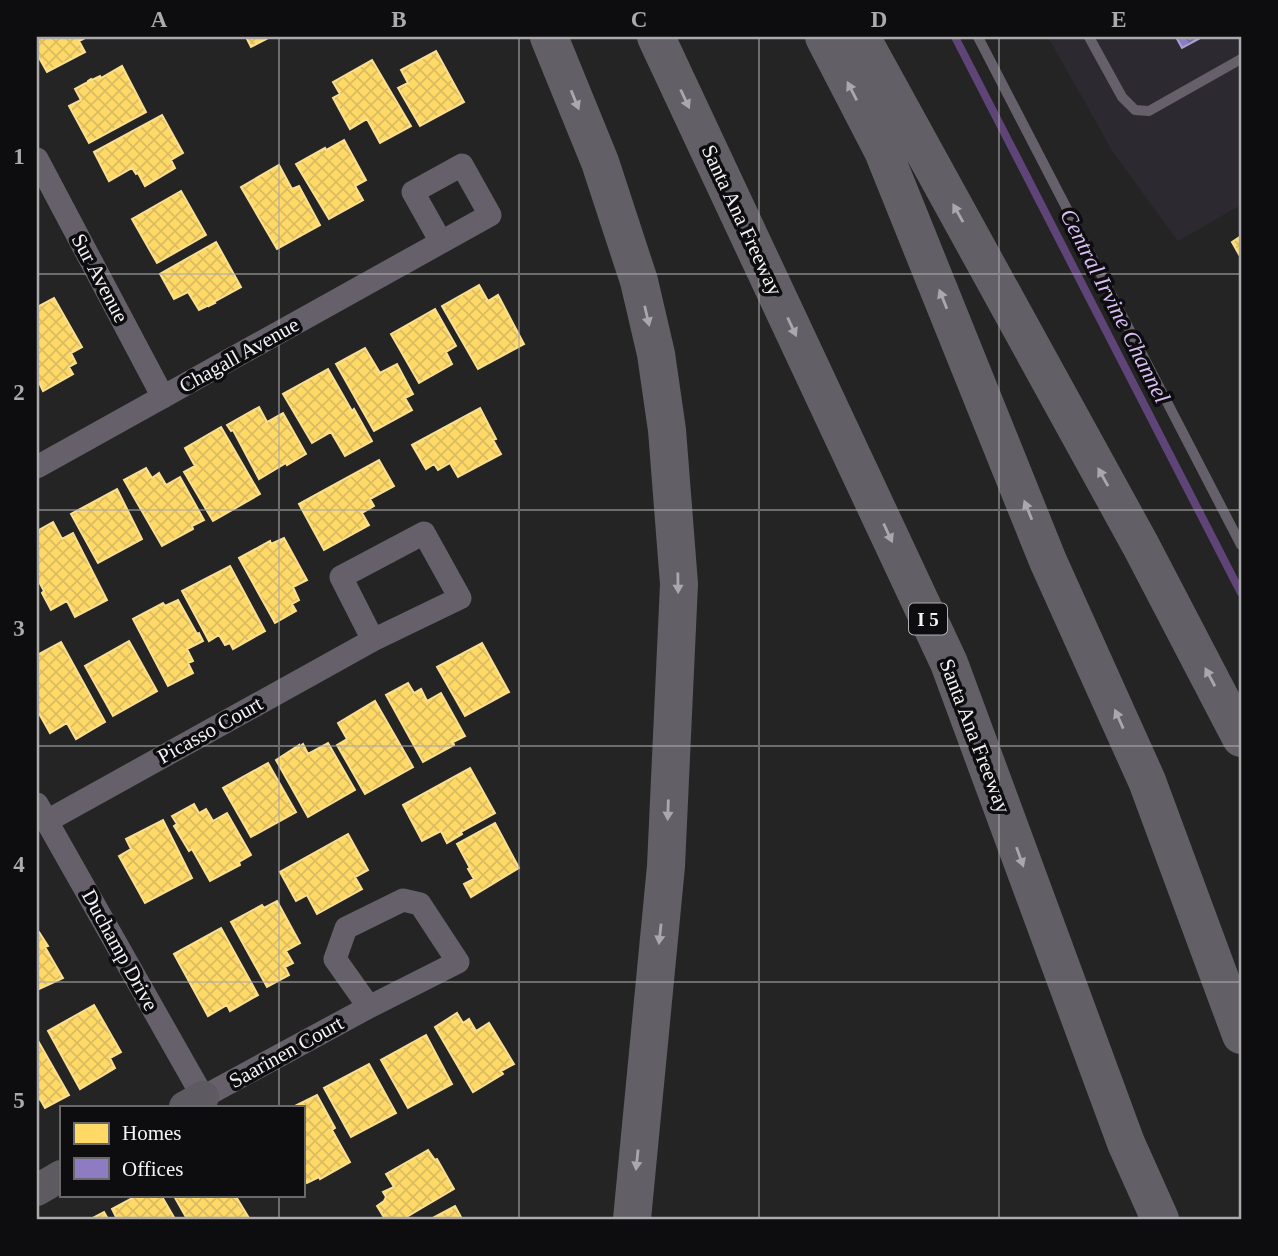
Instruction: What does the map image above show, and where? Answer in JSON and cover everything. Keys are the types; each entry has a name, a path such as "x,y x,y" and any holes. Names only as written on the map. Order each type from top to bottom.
{"highway":[{"path":"549,37 600,162 639,281 656,354 667,430 679,584 666,866 632,1219"},
{"name":"Santa Ana Freeway","path":"656,37 949,663 1126,1143 1160,1219"},
{"path":"824,37 883,151 1048,561 1241,981"},
{"path":"861,37 1141,547 1241,738"},
{"path":"1147,781 1241,1035"}],"street":[{"name":"Sur Avenue","path":"37,159 163,397"},
{"name":"Chagall Avenue","path":"37,467 441,242"},
{"name":"Picasso Court","path":"42,812 373,640 460,598 424,533 341,577 373,640"},
{"name":"Duchamp Drive","path":"42,812 194,1102"},
{"name":"Saarinen Court","path":"194,1102 458,962 420,904 403,900 346,928 335,959 369,1007"},
{"path":"37,1190 60,1177"}],"lane":[{"path":"978,37 1241,545"},
{"path":"1089,37 1122,97 1135,110 1149,111 1241,59"}],"shaded area":[{"path":"1048,37 1241,37 1241,205 1178,241 1113,152"}],"building: Homes":[{"path":"37,37 87,37 79,41 85,52 47,72 37,54"},
{"path":"246,37 270,37 251,47"},
{"path":"436,51 464,102 420,126 398,88 408,83 401,70"},
{"path":"372,60 411,126 380,143 367,119 350,129 333,98 340,94 333,82"},
{"path":"122,66 146,112 89,143 69,106 81,100 75,89"},
{"path":"162,115 183,153 171,160 175,168 145,186 132,168 109,181 94,152"},
{"path":"344,140 366,180 355,186 363,200 329,219 296,164"},
{"path":"279,165 292,189 299,186 320,225 277,249 241,187"},
{"path":"181,191 206,235 157,263 132,219"},
{"path":"1241,236 1241,258 1232,242"},
{"path":"216,242 241,287 199,310 188,292 174,299 160,274"},
{"path":"479,285 488,301 498,295 524,344 478,369 442,306"},
{"path":"54,298 82,347 71,353 76,363 69,367 73,374 43,391 37,378 37,307"},
{"path":"435,309 456,346 446,352 452,364 419,383 391,334"},
{"path":"365,348 380,373 397,364 413,394 405,398 412,410 374,431 336,364"},
{"path":"328,369 372,441 345,456 331,432 312,443 283,394"},
{"path":"259,407 267,422 283,413 306,454 259,479 233,430 227,425"},
{"path":"480,408 501,454 458,477 450,463 438,470 434,464 426,469 412,445"},
{"path":"221,427 260,494 213,521 184,472 195,466 185,448"},
{"path":"379,460 394,486 370,499 374,506 362,513 369,525 324,550 299,504"},
{"path":"146,468 152,478 159,473 166,485 180,477 204,520 162,546 124,480"},
{"path":"117,489 142,539 98,563 71,514"},
{"path":"53,522 62,539 73,533 107,600 75,617 67,601 51,610 37,578 37,531"},
{"path":"284,538 307,580 293,587 299,600 292,604 296,611 275,623 239,558 270,541 271,544"},
{"path":"230,566 265,631 233,649 230,643 225,645 219,635 209,641 182,591"},
{"path":"178,600 203,641 187,649 193,661 188,663 193,673 168,686 133,619 163,603 165,606"},
{"path":"129,641 157,691 113,716 85,666"},
{"path":"61,642 105,722 76,739 67,723 50,733 37,710 37,655"},
{"path":"482,643 509,692 465,716 437,667"},
{"path":"408,683 414,693 421,689 427,701 441,693 465,736 423,762 386,695"},
{"path":"375,701 413,767 365,794 337,745 347,739 338,723"},
{"path":"328,743 355,790 308,817 276,760 299,745 303,744 308,754"},
{"path":"268,763 296,812 251,837 223,788"},
{"path":"470,768 495,813 447,843 441,831 422,841 403,805"},
{"path":"194,804 199,813 206,809 213,821 227,813 251,855 239,862 240,865 210,881 192,849 189,851 174,826 177,824 172,816"},
{"path":"163,820 192,878 145,903 119,856 131,849 126,839"},
{"path":"495,823 519,868 471,897 464,884 474,879 457,844"},
{"path":"348,834 368,870 355,877 362,889 317,914 307,895 296,901 280,872"},
{"path":"277,901 300,943 286,951 293,963 285,967 289,975 267,987 231,922 262,905 264,908"},
{"path":"221,928 258,995 230,1011 227,1005 208,1016 174,954"},
{"path":"39,932 63,978 37,990 37,933"},
{"path":"94,1005 121,1052 110,1058 115,1068 80,1089 48,1031"},
{"path":"457,1013 463,1023 469,1019 476,1031 489,1023 514,1064 473,1092 435,1027"},
{"path":"426,1035 452,1084 408,1108 381,1060"},
{"path":"37,1039 69,1095 45,1108 40,1099 37,1101"},
{"path":"369,1064 396,1113 351,1137 324,1088"},
{"path":"317,1095 350,1162 320,1179 319,1177 307,1183 304,1177 304,1106 295,1106"},
{"path":"428,1150 435,1160 437,1159 454,1189 403,1219 385,1219 377,1206 386,1197 383,1192 394,1187 386,1174"},
{"path":"136,1196 162,1196 175,1219 117,1219 112,1209"},
{"path":"174,1196 236,1196 249,1218 187,1219"},
{"path":"455,1206 462,1219 431,1219"},
{"path":"104,1212 108,1219 91,1219"}],"building: Offices":[{"path":"1176,37 1202,37 1182,48"}],"waterway":[{"name":"Central Irvine Channel","path":"955,37 1241,593"}]}
